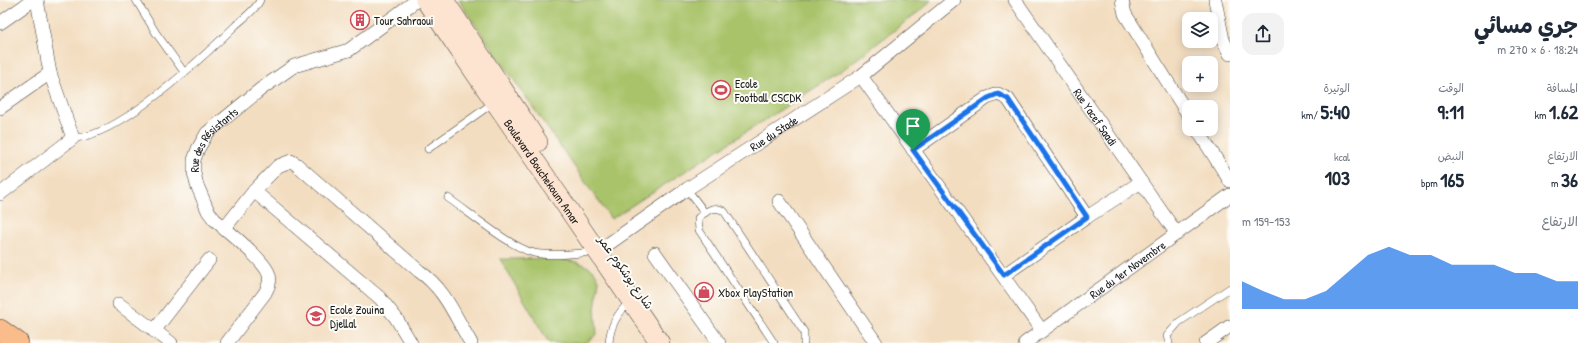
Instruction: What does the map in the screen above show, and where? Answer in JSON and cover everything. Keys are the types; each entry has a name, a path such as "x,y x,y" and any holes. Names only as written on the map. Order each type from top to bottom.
{"main road":[{"path":"0,330 18,343"}],"street":[{"path":"0,22 33,0"},
{"path":"0,194 73,138 50,73 37,0"},
{"name":"Rue des Résistants","path":"227,343 265,293 270,284 270,279 264,264 224,229 208,211 197,185 194,173 194,160 198,149 207,133 261,89 294,66 349,50 417,0"},
{"name":"Boulevard Bouchekoum Amar","path":"425,0 495,101 602,248 632,301 660,343"},
{"name":"شارع بوشكوم عمر","path":"444,0 602,248 675,343"},
{"name":"Rue du Stade","path":"602,248 688,189 861,76 954,0"},
{"name":"Rue Yacef Saadi","path":"1015,0 1177,234"},
{"path":"1122,0 1125,14 1182,105"},
{"path":"1215,0 1223,40 1230,54"},
{"path":"0,108 50,73"},
{"path":"861,76 1004,275 1042,332"},
{"path":"913,150 988,98 998,94 1008,99 1087,217"},
{"path":"1201,136 1230,181"},
{"path":"224,229 254,191 278,166 291,161 419,271 434,281 444,295 471,343"},
{"path":"1004,275 1087,217 1141,182"},
{"path":"254,191 380,298 396,318 411,343"},
{"name":"Rue du 1er Novembre","path":"1025,343 1230,195"},
{"path":"779,201 876,343"},
{"path":"655,253 719,343"},
{"path":"154,331 209,260"},
{"path":"119,304 171,343"},
{"path":"1206,343 1230,326"}],"lane":[{"path":"136,0 156,33 184,72"},
{"path":"73,138 87,138 140,109 212,49 260,0"},
{"path":"428,149 495,101"},
{"path":"688,189 705,213"},
{"path":"448,198 520,249 535,253 552,254 602,248"},
{"path":"774,343 699,230 698,218 712,208 718,208 724,211 804,332 804,343"},
{"path":"1169,343 1167,336 1180,322 1230,288"},
{"path":"609,343 610,331 613,324 623,308 632,301"}],"green space":[{"path":"458,0 931,0 925,7 841,71 611,219"},
{"path":"500,259 559,259 581,264 591,269 599,280 595,309 597,334 586,343 549,343"}],"place":[{"name":"Tour Sahraoui","path":"360,20"},
{"name":"Ecole Football CSCDK","path":"721,90"},
{"name":"Xbox PlayStation","path":"704,292"},
{"name":"Ecole Zouina Djellal","path":"316,316"}],"route":[{"path":"998,94 1008,99 1087,217 1004,275 913,150 988,98 998,94"}]}
